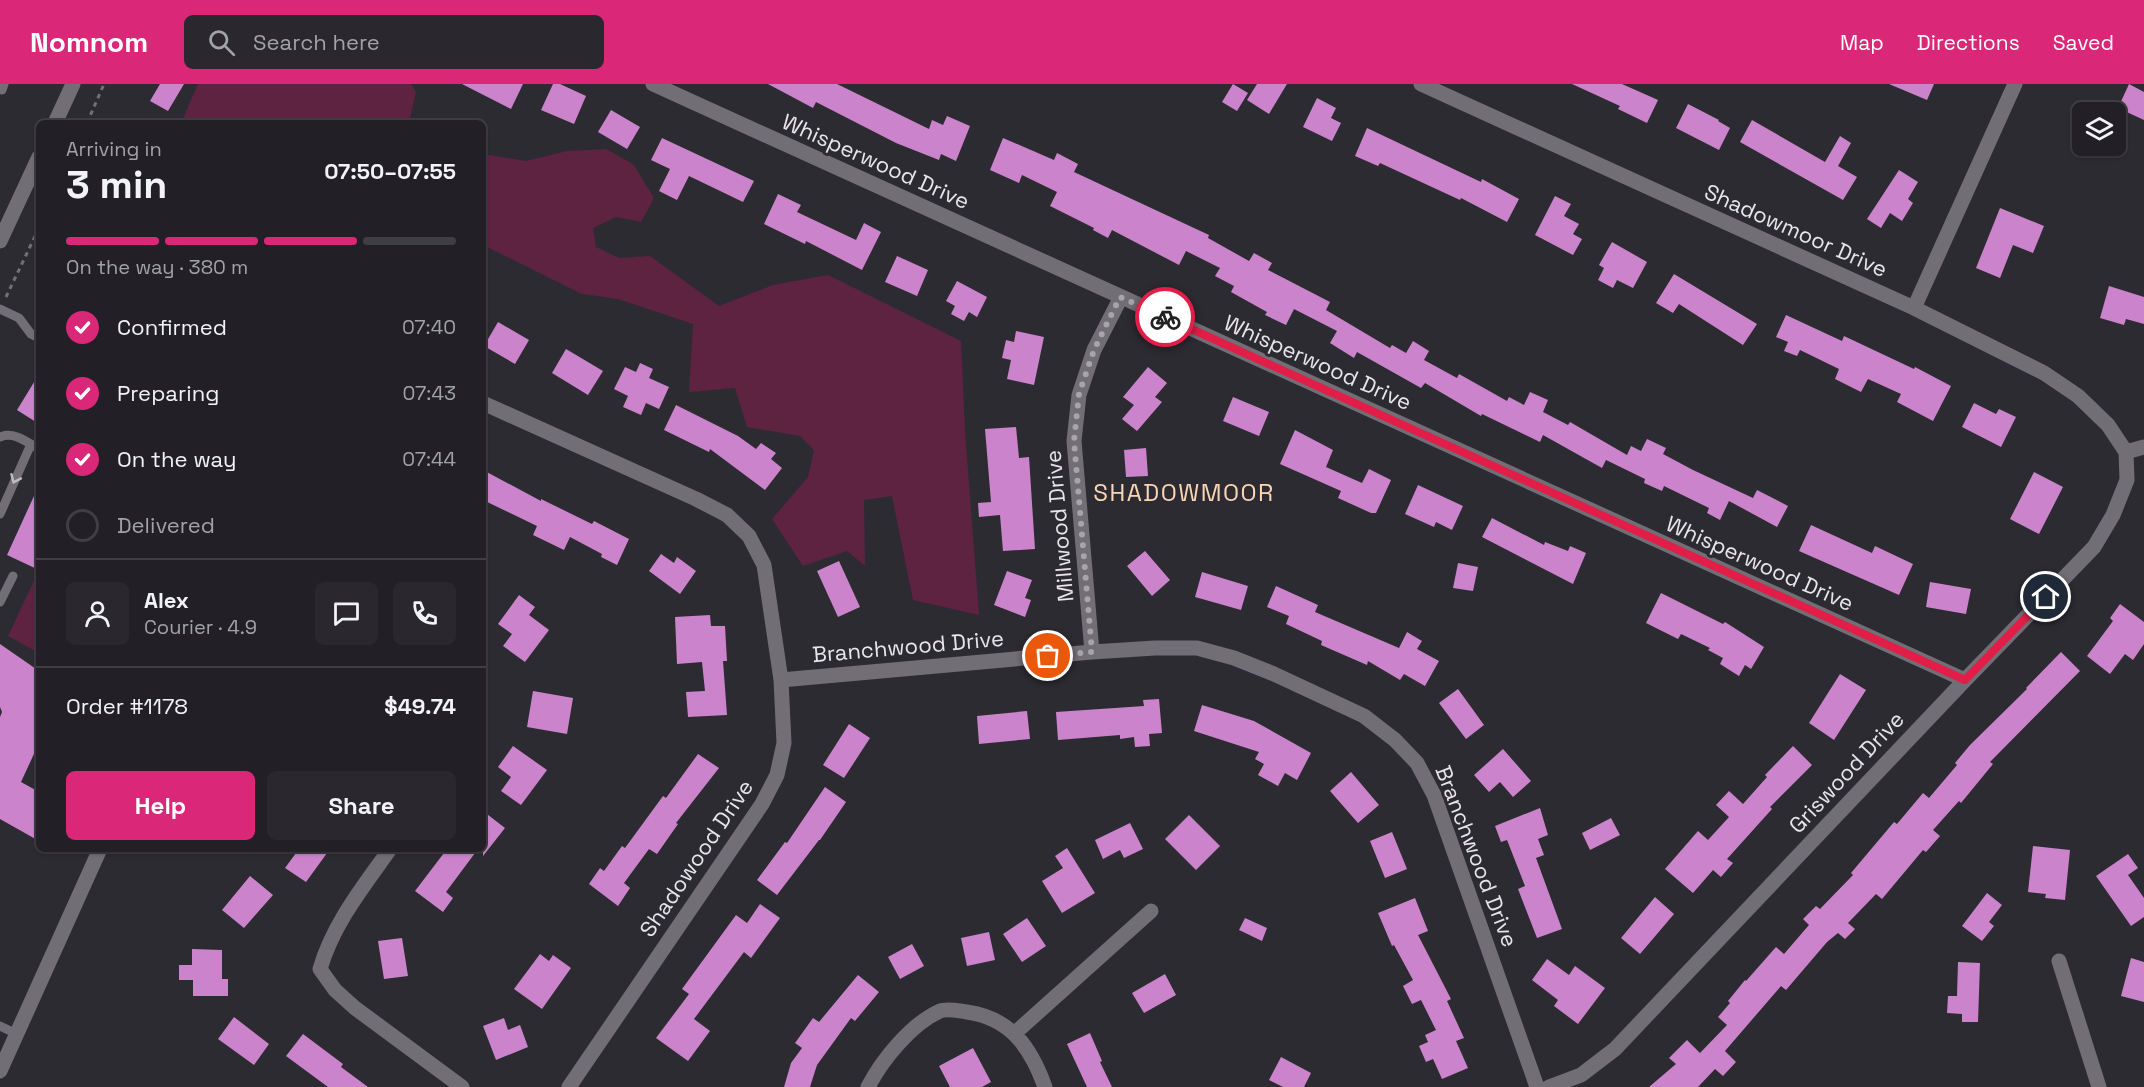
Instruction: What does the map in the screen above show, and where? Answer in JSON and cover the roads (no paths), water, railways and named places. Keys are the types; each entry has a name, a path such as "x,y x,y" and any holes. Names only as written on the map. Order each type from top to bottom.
{"street":[{"path":"56,120 73,84"},
{"name":"Whisperwood Drive","path":"653,84 1965,680"},
{"name":"Shadowmoor Drive","path":"1421,84 1914,308 2044,373 2078,396 2108,425 2126,452"},
{"path":"1914,308 2015,84"},
{"path":"0,242 36,164"},
{"name":"Millwood Drive","path":"1092,652 1074,441 1079,394 1094,350 1120,297"},
{"name":"Shadowood Drive","path":"486,405 727,515 749,536 764,565 781,680 784,743 777,775 767,794 568,1087"},
{"path":"2126,452 2144,447"},
{"name":"Griswood Drive","path":"1549,1087 1581,1075 1615,1049 2094,547 2114,515 2127,480 2126,452"},
{"name":"Branchwood Drive","path":"781,680 1092,652 1197,648 1234,658 1274,674 1364,716 1395,740 1417,763 1434,795 1537,1087"},
{"path":"0,1071 99,852"},
{"path":"388,852 336,928 326,948 320,969 334,990 355,1008 462,1087"},
{"path":"1015,1033 1151,911"},
{"path":"2059,961 2099,1087"},
{"path":"868,1087 878,1067 914,1029 942,1010 972,1013 989,1018 1015,1033 1028,1047 1045,1087"}],"lane":[{"path":"0,309 19,318 31,334 36,336"},
{"path":"0,437 4,435 18,437 35,447 0,514"},
{"path":"0,602 13,576"},
{"path":"0,1026 17,1034"}],"district":[{"name":"SHADOWMOOR","path":"1184,492"}]}
